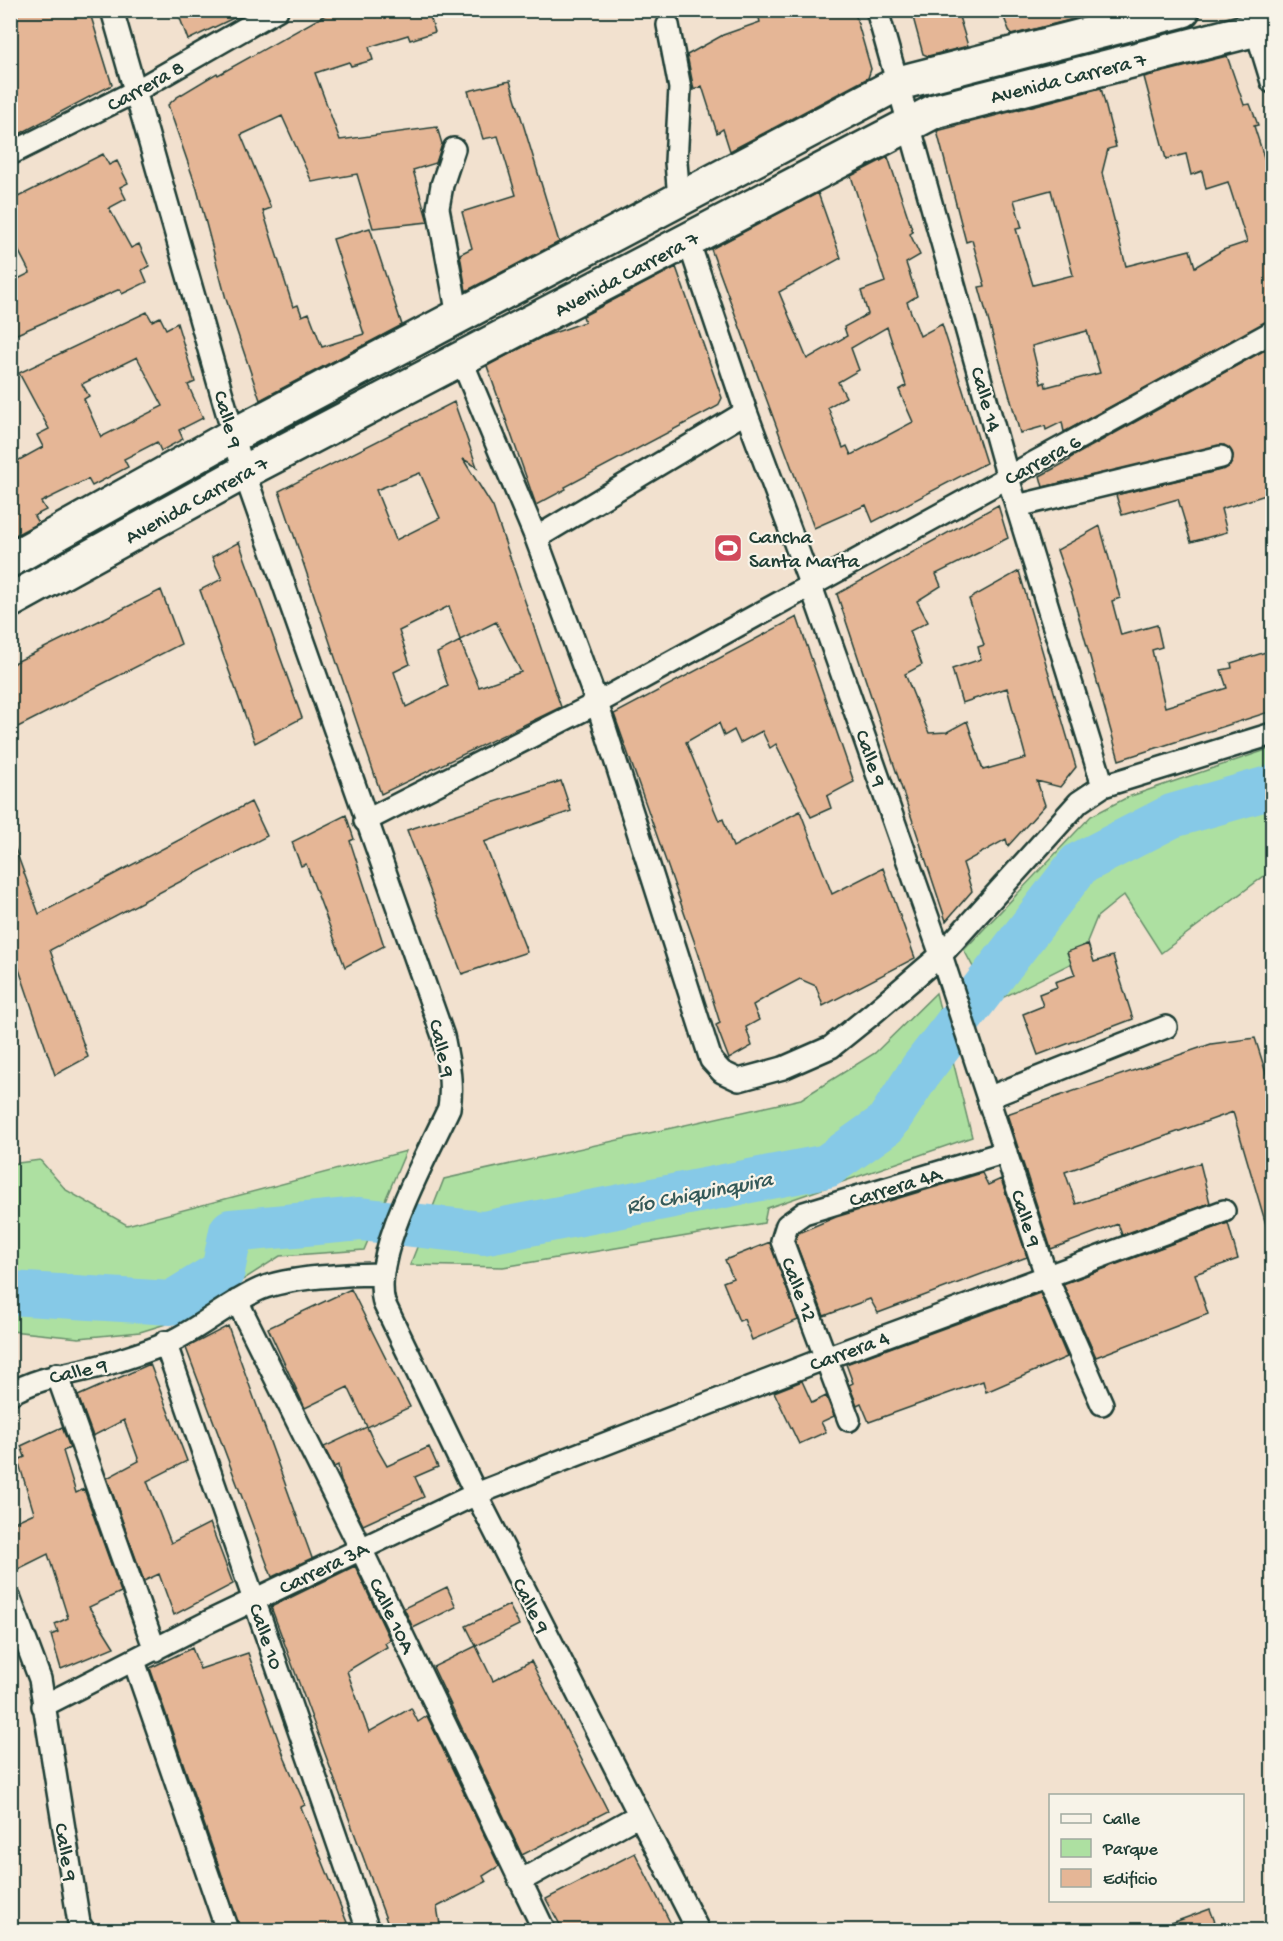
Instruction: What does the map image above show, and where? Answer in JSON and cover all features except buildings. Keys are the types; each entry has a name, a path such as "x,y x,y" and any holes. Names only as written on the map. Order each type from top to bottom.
{"main road":[{"name":"Avenida Carrera 7","path":"10,560 234,435 898,83 1183,10"},
{"name":"Avenida Carrera 7","path":"10,601 244,472 935,111 1259,21"}],"street":[{"name":"Calle 9","path":"112,10 244,472 365,821 443,1036 452,1091 449,1108 386,1252 381,1289 384,1303 476,1494 698,1930"},
{"name":"Carrera 8","path":"10,154 134,92 277,10"},
{"name":"Calle 14","path":"877,10 1008,477 1103,786"},
{"path":"1259,21 1272,82"},
{"path":"668,24 680,88 676,162 679,199"},
{"path":"454,149 442,184 438,208 458,315"},
{"name":"Calle 9","path":"688,240 746,412 811,586 941,955 990,1097 1047,1278 1102,1404"},
{"name":"Carrera 6","path":"811,586 1272,332"},
{"path":"460,359 536,538 597,703 711,1060 722,1072 739,1080 783,1068 831,1047 941,955 1079,802 1103,786 1272,734"},
{"path":"536,538 746,412"},
{"path":"1017,506 1221,457"},
{"path":"365,821 597,703 811,586"},
{"path":"990,1097 1166,1027"},
{"name":"Carrera 4A","path":"787,1225 804,1214 1006,1152"},
{"name":"Carrera 4","path":"476,1494 826,1358 1224,1211"},
{"name":"Calle 12","path":"787,1225 782,1241 849,1420"},
{"name":"Calle 9","path":"10,1394 29,1383 57,1374 113,1363 177,1338 262,1288 355,1274 382,1274"},
{"name":"Calle 10A","path":"237,1301 361,1549 544,1930"},
{"name":"Calle 10","path":"165,1342 369,1930"},
{"path":"57,1374 155,1650"},
{"name":"Carrera 3A","path":"43,1706 476,1494"},
{"name":"Calle 9","path":"10,1599 40,1680 79,1923 83,1930"},
{"path":"134,1661 227,1930"},
{"path":"520,1881 639,1815"}],"green space":[{"path":"1272,748 1272,870 1161,953 1124,895 1097,917 1080,959 992,1003 964,950 1091,816 1128,797"},
{"path":"936,993 972,1137 767,1208 764,1223 503,1267 410,1265 444,1179 801,1099 875,1053"},
{"path":"406,1151 364,1250 280,1256 182,1319 140,1332 79,1338 11,1331 11,1164 40,1160 66,1190 127,1225"}],"waterway":[{"name":"Río Chiquinquira","path":"10,1293 171,1303 223,1271 231,1231 360,1219 483,1233 827,1166 886,1124 921,1070 1079,864 1172,816 1272,787"}],"place":[{"name":"Cancha Santa Marta","path":"728,548"}]}
